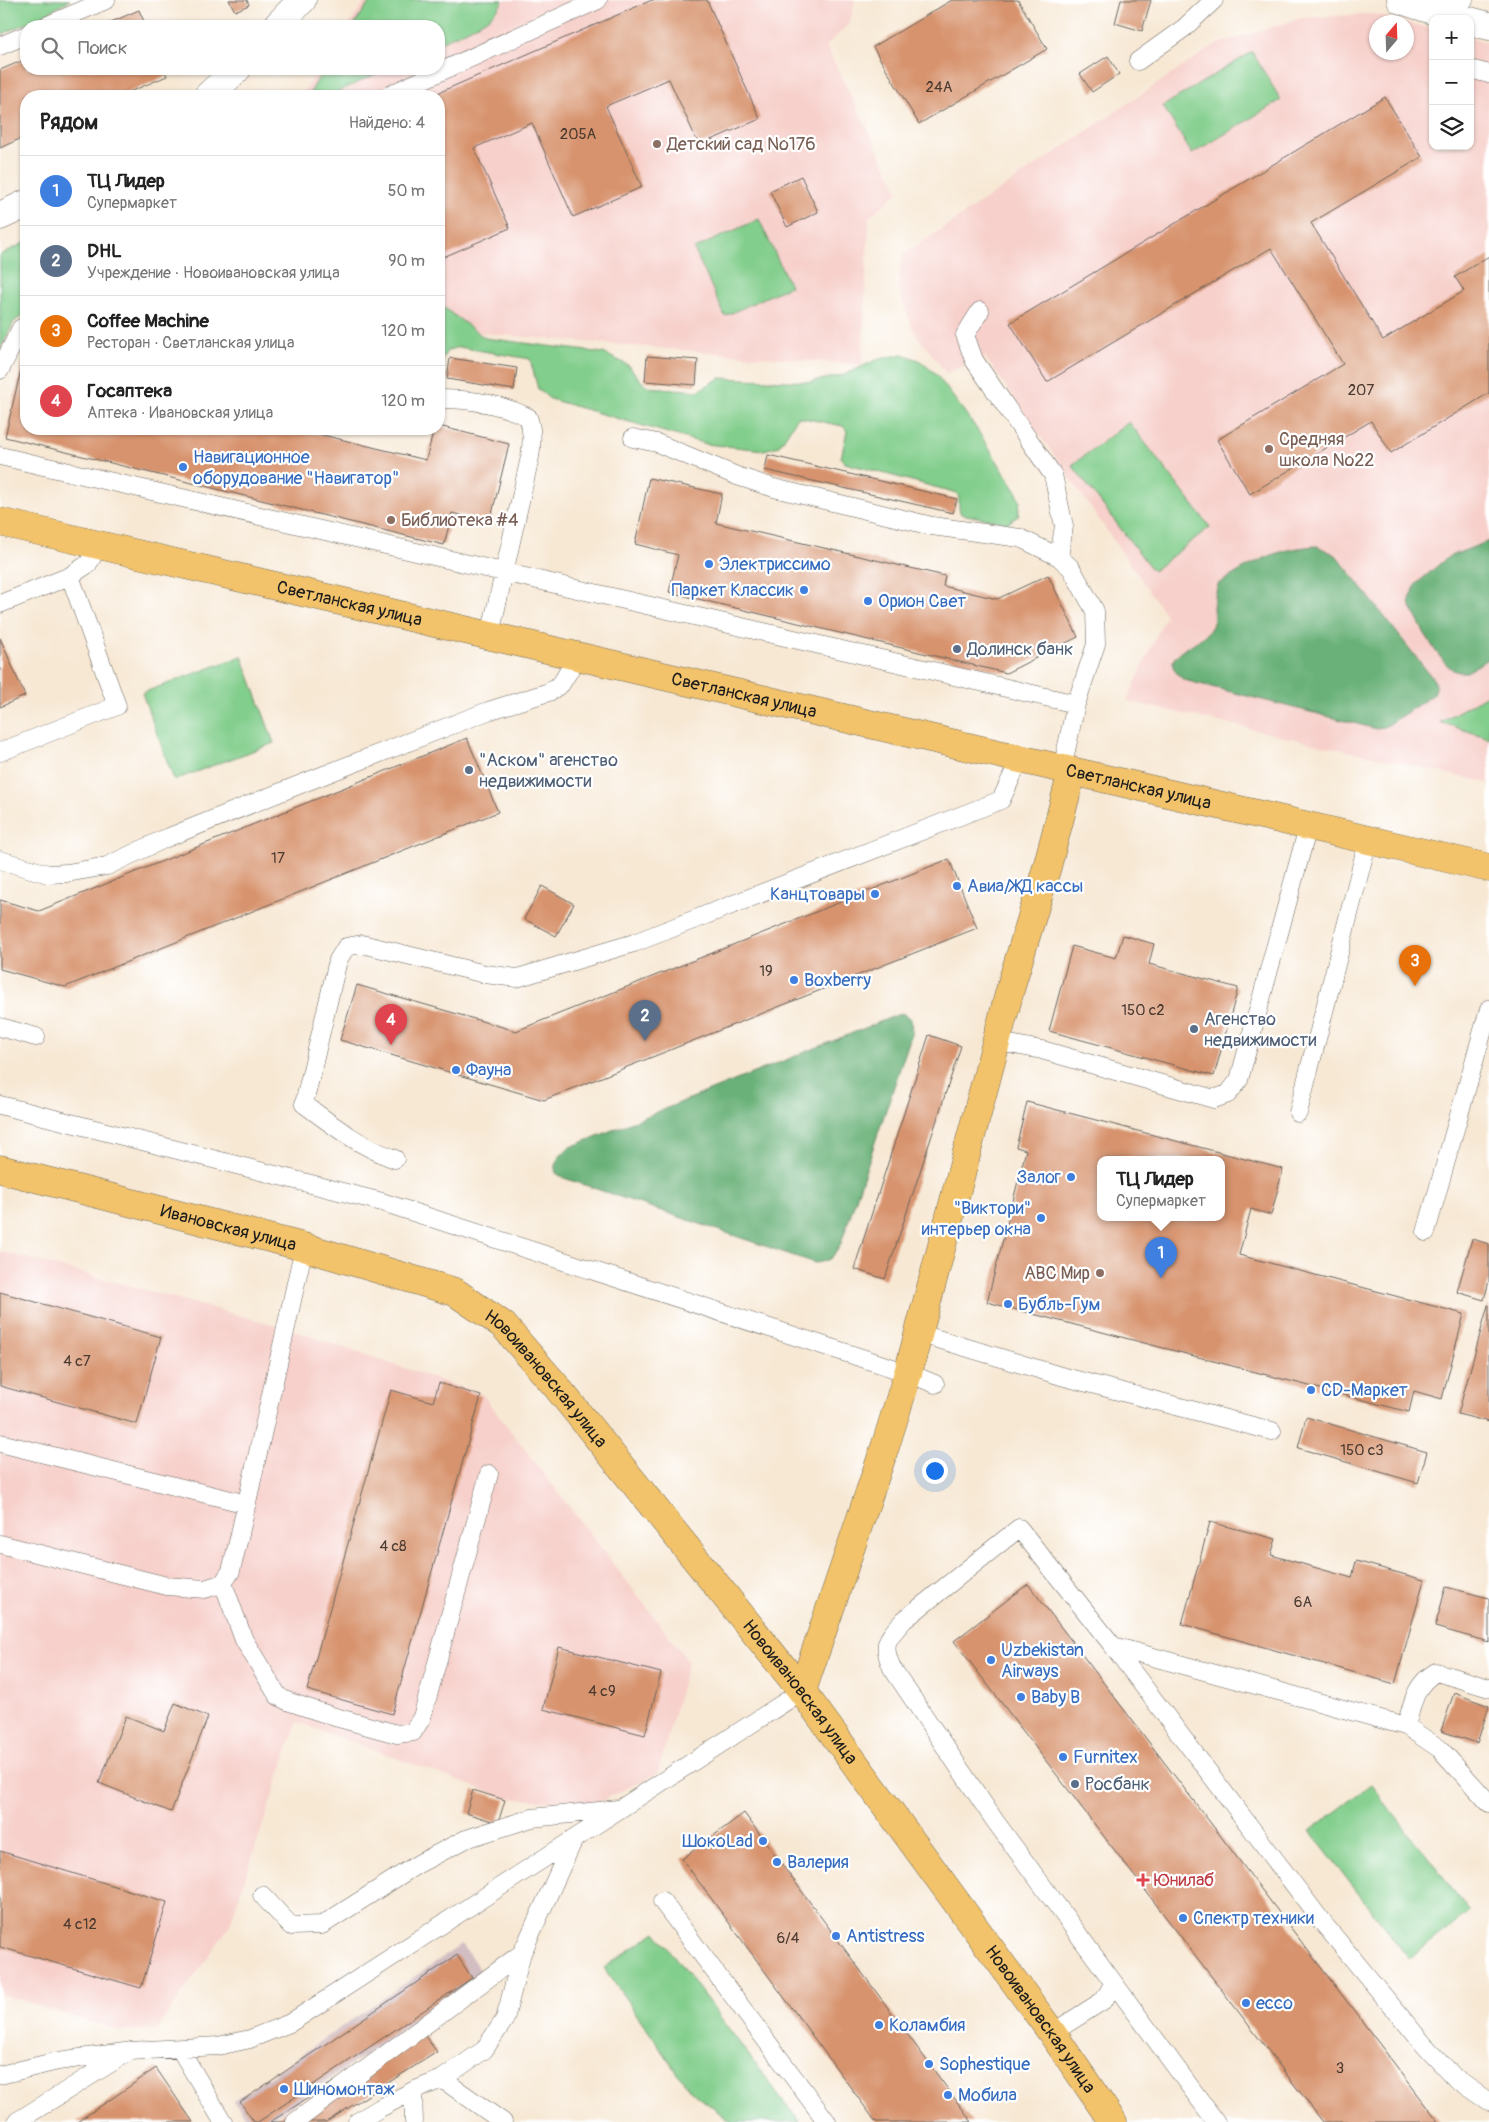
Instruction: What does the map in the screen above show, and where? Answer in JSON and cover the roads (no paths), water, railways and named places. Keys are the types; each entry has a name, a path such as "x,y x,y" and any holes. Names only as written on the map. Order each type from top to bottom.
{"main road":[{"name":"Светланская улица","path":"0,522 1489,868"},
{"path":"802,1691 886,1447 908,1373 998,1042 1013,979 1047,867 1067,770"},
{"name":"Ивановская улица","path":"0,1169 304,1247 455,1292"},
{"name":"Новоивановская улица","path":"455,1292 503,1324 556,1386 802,1691 1052,2033 1113,2122"}],"street":[{"path":"283,20 302,0"},
{"path":"1401,0 1446,15"},
{"path":"1474,22 1489,26"},
{"path":"214,90 231,75"},
{"path":"0,216 20,207"}],"lane":[{"path":"60,20 106,0"},
{"path":"445,70 598,0"},
{"path":"1138,61 1184,28 1214,0"},
{"path":"1450,15 1464,0"},
{"path":"0,46 20,38"},
{"path":"1474,70 1489,74"},
{"path":"400,90 433,75"},
{"path":"980,311 965,336 974,360 1053,475 1064,526 1060,556"},
{"path":"0,370 20,332"},
{"path":"445,399 471,400 506,407 528,417 533,439 490,635"},
{"path":"633,438 657,443 737,476 774,488 932,526 1020,538 1060,556 1071,568 1095,612 1096,644 1076,704 1067,770"},
{"path":"0,456 1076,704"},
{"path":"0,604 70,576 88,564 99,545"},
{"path":"0,752 117,706 70,576"},
{"path":"0,860 48,874 67,873 108,866 164,839 311,780 488,711 549,692 561,684 578,656"},
{"path":"395,1159 378,1153 343,1133 304,1104 338,960 346,947 362,944 485,974 517,978 634,943 1001,800 1020,759"},
{"path":"998,1042 1042,1050 1214,1099 1228,1094 1239,1080 1308,827"},
{"path":"1298,1113 1368,840"},
{"path":"1426,1232 1489,1009"},
{"path":"0,1027 36,1037"},
{"path":"0,1104 382,1202 908,1373 936,1384"},
{"path":"0,1544 167,1586 205,1589 223,1583 231,1571 304,1247"},
{"path":"918,1333 1061,1376 1272,1431"},
{"path":"0,1443 247,1504"},
{"path":"223,1583 244,1640 278,1696 287,1701 335,1717 396,1734 412,1732 422,1717 490,1474"},
{"path":"1216,2122 990,1814 892,1668 885,1652 889,1636 904,1620 1019,1528 1113,1646 1323,1923 1425,2046 1450,2073 1489,2102"},
{"path":"1113,1646 1406,1726 1440,1749 1489,1803"},
{"path":"1406,1726 1416,1690 1424,1679 1436,1672 1489,1688"},
{"path":"0,2075 58,2061 130,2051 218,2046 250,2039 290,2023 802,1691"},
{"path":"262,1895 291,1926 322,1925 418,1864 466,1839 532,1818 621,1809"},
{"path":"357,2122 413,2091 442,2079 484,2050 505,2019 522,1954 574,1839"},
{"path":"662,1901 826,2122"},
{"path":"295,2122 522,1954"},
{"path":"1052,2033 1104,2000 1113,1984"},
{"path":"180,2049 223,2122"},
{"path":"16,2122 130,2051"},
{"path":"442,2079 503,2122"},
{"path":"413,2091 414,2122"}],"place":[{"name":"Детский сад №176","path":"657,144"},
{"name":"Средняя школа №22","path":"1269,449"},
{"name":"Навигационное оборудование \"Навигатор\"","path":"183,467"},
{"name":"Библиотека #4","path":"391,520"},
{"name":"Электриссимо","path":"709,564"},
{"name":"Паркет Классик","path":"804,590"},
{"name":"Орион Свет","path":"868,601"},
{"name":"Долинск банк","path":"957,649"},
{"name":"\"Аском\" агенство недвижимости","path":"469,770"},
{"name":"Авиа/ЖД кассы","path":"957,886"},
{"name":"Канцтовары","path":"875,894"},
{"name":"Boxberry","path":"794,980"},
{"name":"Coffee Machine","path":"1415,986"},
{"name":"Агенство недвижимости","path":"1194,1029"},
{"name":"DHL","path":"645,1041"},
{"name":"Госаптека","path":"391,1045"},
{"name":"Фауна","path":"456,1070"},
{"name":"Залог","path":"1071,1177"},
{"name":"\"Виктори\" интерьер окна","path":"1041,1218"},
{"name":"ABC Мир","path":"1100,1273"},
{"name":"ТЦ Лидер","path":"1161,1278"},
{"name":"Бубль-Гум","path":"1008,1304"},
{"name":"CD-Маркет","path":"1311,1390"},
{"name":"Uzbekistan Airways","path":"991,1660"},
{"name":"Baby B","path":"1021,1697"},
{"name":"Furnitex","path":"1063,1757"},
{"name":"Росбанк","path":"1075,1784"},
{"name":"ШокоLad","path":"763,1841"},
{"name":"Валерия","path":"777,1862"},
{"name":"Юнилаб","path":"1143,1880"},
{"name":"Спектр техники","path":"1183,1918"},
{"name":"Antistress","path":"836,1936"},
{"name":"ecco","path":"1246,2003"},
{"name":"Коламбия","path":"879,2025"},
{"name":"Sophestique","path":"929,2064"},
{"name":"Шиномонтаж","path":"284,2089"},
{"name":"Мобила","path":"948,2095"}]}
